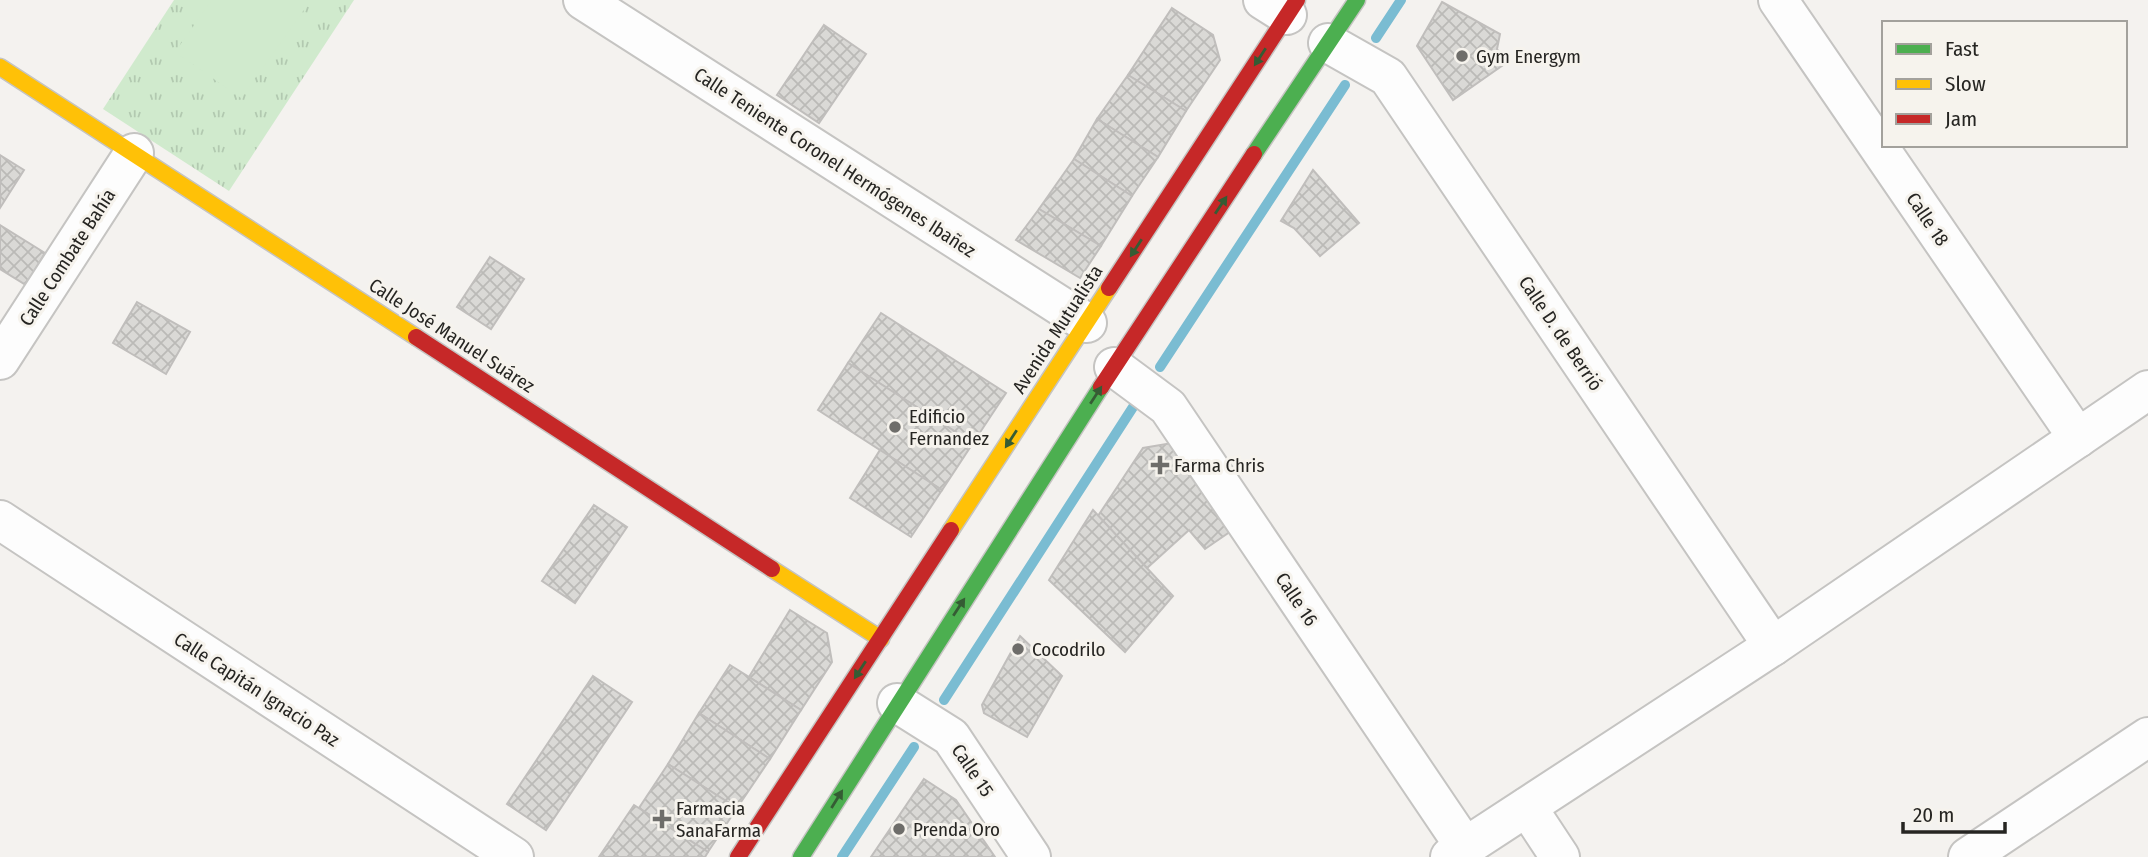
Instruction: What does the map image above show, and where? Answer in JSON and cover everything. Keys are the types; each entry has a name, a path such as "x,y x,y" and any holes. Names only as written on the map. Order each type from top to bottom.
{"main road":[{"path":"801,857 1114,367 1357,0"},
{"name":"Avenida Mutualista","path":"738,857 1087,323 1282,5"},
{"name":"Calle José Manuel Suárez","path":"0,67 881,639"}],"street":[{"name":"Calle Teniente Coronel Hermógenes Ibañez","path":"583,0 1087,323"},
{"name":"Calle 18","path":"1778,0 2078,438"},
{"name":"Calle D. de Berrió","path":"1328,43 1388,77 1773,646"},
{"name":"Calle Combate Bahía","path":"0,360 134,153"},
{"name":"Calle 16","path":"1114,367 1168,407 1457,852"},
{"path":"1457,852 1773,646 2148,390"},
{"name":"Calle Capitán Ignacio Paz","path":"0,520 514,857"},
{"name":"Calle 15","path":"897,703 951,737 1031,857"},
{"path":"1968,857 2148,737"},
{"path":"1527,807 1560,857"}],"green space":[{"path":"174,0 354,0 229,191 103,109"},
{"path":"212,0 311,0 241,98 175,52"}],"building":[{"name":"Gym Energym","path":"1442,2 1500,34 1497,49 1506,63 1453,100 1417,46"},
{"path":"1172,8 1213,35 1220,60 1186,111 1128,75"},
{"path":"824,25 866,54 819,123 777,95"},
{"path":"1128,75 1186,111 1158,157 1097,119"},
{"path":"1097,119 1158,157 1132,196 1074,159"},
{"path":"0,155 24,170 0,208"},
{"path":"1074,159 1132,196 1101,246 1039,209"},
{"path":"1313,170 1359,223 1320,256 1294,228 1281,221"},
{"path":"1039,209 1101,246 1080,278 1016,240"},
{"path":"0,225 45,253 26,285 0,269"},
{"path":"490,257 524,279 491,329 457,307"},
{"path":"137,302 190,332 166,374 113,343"},
{"path":"881,313 1006,393 973,443 848,363"},
{"name":"Edificio Fernandez","path":"848,363 973,443 942,490 818,410"},
{"path":"1172,443 1234,529 1205,549 1189,530 1147,568 1098,516 1143,448"},
{"path":"880,450 942,490 911,537 850,498"},
{"path":"594,505 627,527 575,603 542,581"},
{"path":"1093,510 1173,596 1125,652 1049,580"},
{"path":"790,610 827,633 832,662 801,710 749,677"},
{"path":"1020,636 1062,676 1027,737 984,713 982,705"},
{"path":"730,665 801,710 770,759 699,713"},
{"path":"593,676 632,702 546,830 507,804"},
{"path":"699,713 770,759 737,808 668,764"},
{"path":"668,764 737,808 708,852 639,808"},
{"path":"924,779 956,800 995,857 871,857"},
{"path":"634,805 708,852 705,857 599,857"}],"waterway":[{"path":"1376,38 1401,0"},
{"path":"1160,367 1345,85"},
{"path":"944,700 1135,404"},
{"path":"842,857 914,747"}],"traffic: fast":[{"path":"1254,154 1357,0"},
{"path":"801,857 1101,387"}],"traffic: slow":[{"path":"0,67 416,337"},
{"path":"951,530 1109,288"},
{"path":"772,569 881,639"}],"traffic: jam":[{"path":"1109,288 1297,0"},
{"path":"1101,387 1254,154"},
{"path":"416,337 772,569"},
{"path":"738,857 951,530"}],"place":[{"name":"Gym Energym","path":"1462,56"},
{"name":"Edificio Fernandez","path":"895,427"},
{"name":"Farma Chris","path":"1160,465"},
{"name":"Cocodrilo","path":"1018,649"},
{"name":"Farmacia SanaFarma","path":"662,819"},
{"name":"Prenda Oro","path":"899,829"}]}
